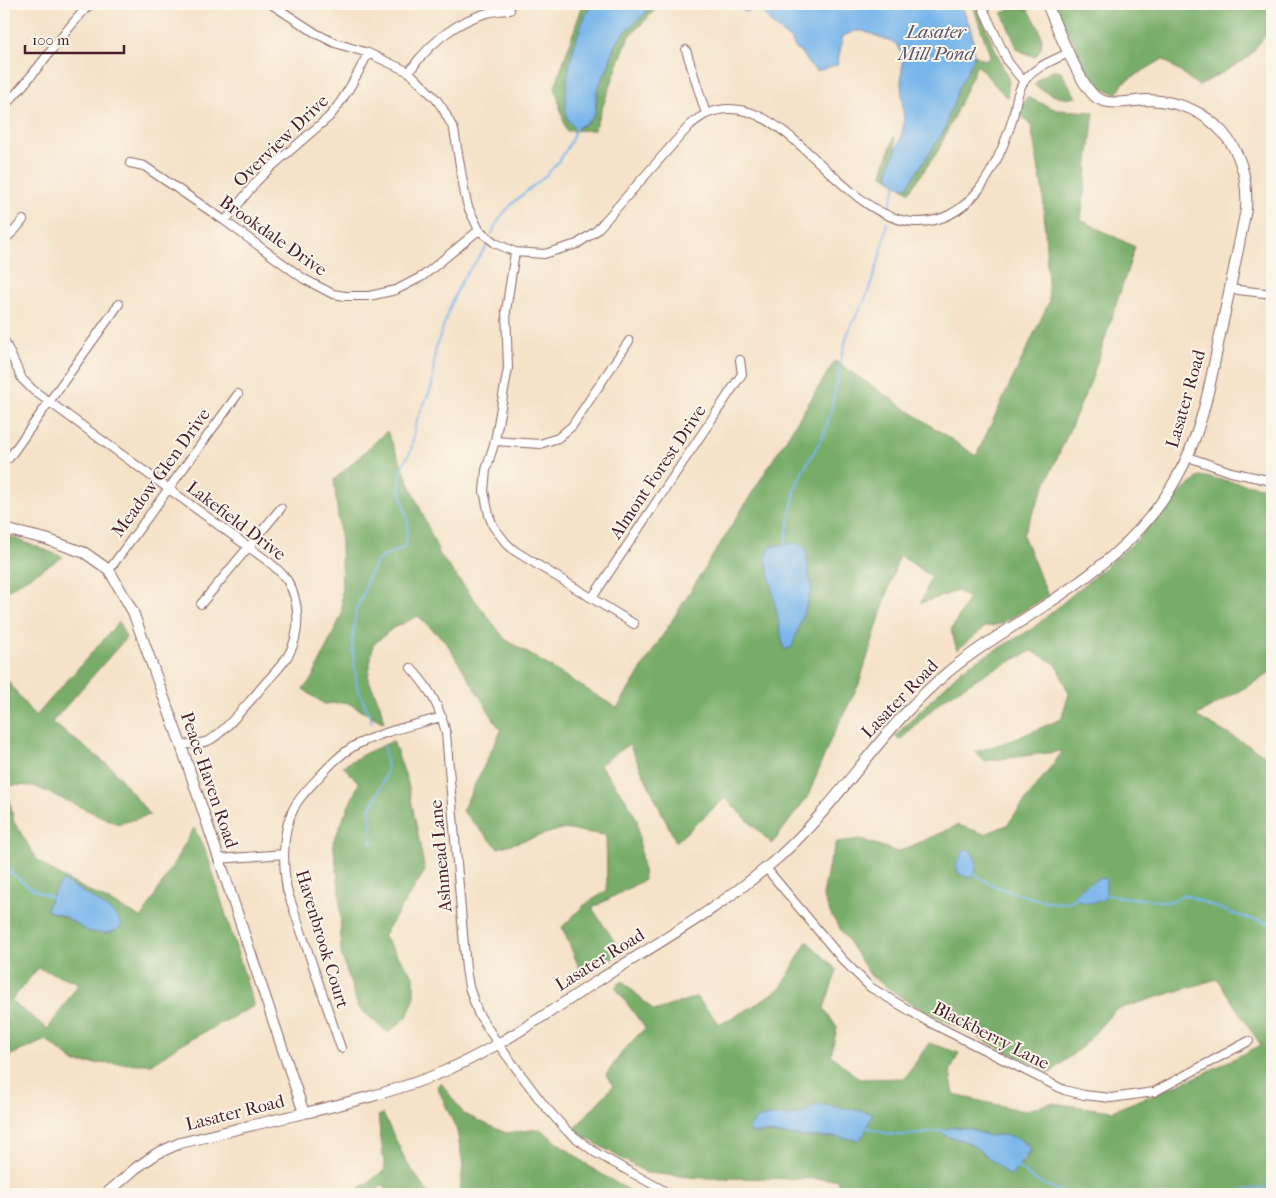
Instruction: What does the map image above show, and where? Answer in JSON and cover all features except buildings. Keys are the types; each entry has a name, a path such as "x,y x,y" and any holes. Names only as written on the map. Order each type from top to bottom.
{"street":[{"path":"4,106 18,92 71,24 90,4"},
{"path":"271,4 317,34 335,43 368,53 409,72 436,99 454,130 465,195 479,230 495,243 514,252 544,254 577,244 596,231 690,124 706,114 730,109 762,117 784,132 845,187 876,211 895,219 922,222 941,219 959,211 982,186 1005,139 1014,114 1016,97 1024,82 1036,70 1069,53"},
{"path":"981,4 1008,62 1024,82"},
{"name":"Lasater Road","path":"106,1194 136,1168 156,1154 180,1143 354,1102 412,1084 445,1071 498,1044 708,911 766,868 807,830 886,733 930,688 964,659 1046,605 1119,552 1157,508 1188,457 1205,406 1246,209 1245,174 1236,150 1221,131 1211,122 1190,109 1156,101 1111,102 1097,98 1089,91 1047,4"},
{"path":"409,72 418,58 435,42 457,26 485,13 510,10"},
{"path":"686,50 706,114"},
{"name":"Overview Drive","path":"225,221 256,182 324,122 338,107 351,88 368,53"},
{"name":"Brookdale Drive","path":"130,163 144,166 324,291 345,296 357,297 381,294 410,283 437,265 479,230"},
{"path":"4,240 22,220"},
{"path":"514,252 506,311 508,368 495,441 486,470 484,491 487,509 493,526 506,543 634,624"},
{"path":"1230,289 1272,294"},
{"path":"8,458 119,304"},
{"name":"Lakefield Drive","path":"4,340 22,379 33,390 248,547 278,570 287,581 296,602 297,622 295,640 288,655 223,730 208,741 181,745"},
{"path":"495,441 540,444 558,438 572,426 629,341"},
{"name":"Almont Forest Drive","path":"592,598 742,374 740,360"},
{"name":"Meadow Glen Drive","path":"108,570 238,394"},
{"path":"1188,457 1231,472 1272,480"},
{"path":"201,604 281,508"},
{"name":"Peace Haven Road","path":"4,529 46,539 85,553 108,570 133,612 181,745 304,1113"},
{"name":"Ashmead Lane","path":"411,668 435,699 446,733 466,969 469,987 478,1013 498,1044 543,1104 567,1131 596,1153 670,1194"},
{"name":"Havenbrook Court","path":"340,1048 287,890 284,868 285,839 294,807 331,763 358,743 442,717"},
{"path":"218,859 284,854"},
{"name":"Blackberry Lane","path":"766,868 842,959 870,987 927,1021 1064,1090 1084,1096 1111,1098 1154,1092 1249,1041"}],"green space":[{"path":"583,4 590,4 573,48 571,124 575,129 587,123 596,109 598,87 608,68 616,43 628,28 647,12 652,4 661,4 628,38 594,130 566,131 555,87"},
{"path":"1055,4 1272,4 1272,26 1248,58 1199,86 1163,59 1124,82 1117,94 1098,87 1087,72"},
{"path":"977,7 1009,81 1007,98 977,65 938,151 909,192 882,174 894,136 896,152 892,158 907,187 945,129 957,91 974,55 985,60 990,55 974,9"},
{"path":"1014,8 1028,9 1038,27 1042,45 1035,57 1018,50 1002,13"},
{"path":"1054,70 1061,72 1076,97 1060,97 1034,85 1041,77"},
{"path":"1027,97 1057,110 1094,112 1081,220 1135,247 1091,381 1023,535 1048,596 1001,624 985,627 957,650 951,630 969,598 957,591 921,603 931,576 899,555 859,684 831,739 808,796 772,844 725,798 676,842 629,744 600,765 627,801 637,820 644,880 592,908 623,954 581,972 562,927 583,906 607,890 606,835 562,829 498,848 462,811 501,731 446,642 418,616 393,628 373,645 368,678 380,705 384,723 346,702 324,704 303,689 312,679 342,614 341,544 334,480 387,431 440,555 505,639 617,708 835,361 976,456 1049,302 1043,193 1031,126 1019,113"},
{"path":"1200,476 1272,489 1272,672 1196,716 1272,759 1272,1194 841,1194 837,1179 702,1178 646,1173 573,1130 613,1086 606,1075 623,1051 645,1028 615,987 623,981 654,1011 696,997 720,1024 781,988 807,941 837,970 824,1008 837,1028 831,1055 859,1079 905,1078 929,1043 959,1053 950,1072 954,1095 1024,1111 1051,1103 1112,1111 1199,1076 1261,1045 1217,979 1115,1010 1084,1045 1050,1073 908,1002 871,976 831,915 823,896 829,863 837,842 860,839 898,852 958,825 985,834 1007,825 1063,751 985,761 975,752 1013,740 1061,719 1069,694 1056,664 1032,651 988,672 943,699 900,740 895,736 962,669 1032,629 1136,541 1172,500","holes":["819,1104 873,1113 866,1127 836,1137 816,1138 754,1133 751,1124 757,1121 766,1117 798,1114","954,1127 970,1129 989,1136 998,1135 1021,1140 1031,1149 1025,1160 1008,1176 976,1147 962,1140 945,1136 942,1131"]},
{"path":"4,534 63,557 4,592"},
{"path":"119,622 126,638 52,722 112,768 150,815 118,824 34,786 7,785 14,822 38,861 60,876 142,918 194,828 207,854 254,1006 176,1047 152,1064 76,1063 46,1040 4,1058 4,1029 7,1025 4,1020 4,676 35,717","holes":["64,881 77,888 112,913 85,929 69,919 46,910 51,897","38,968 79,983 48,1029 11,1001"]},
{"path":"393,741 408,783 425,871 383,936 414,977 414,999 407,1017 388,1033 358,1007 341,953 340,894 333,842 359,783 343,766"},
{"path":"441,1083 464,1114 506,1133 540,1129 593,1169 635,1194 450,1194 460,1191 463,1165 457,1131 437,1086"},
{"path":"383,1114 407,1163 429,1194 390,1194 384,1185 369,1194 352,1194 385,1170 378,1116"}],"water":[{"path":"591,4 651,4 644,15 624,32 616,43 609,65 599,86 594,115 585,124 575,129 568,120 566,112 568,73 577,38"},
{"name":"Lasater Mill Pond","path":"737,4 961,4 971,29 974,58 957,91 945,129 907,187 895,183 889,176 889,167 901,138 904,123 901,83 903,58 895,43 863,31 855,31 843,36 837,65 817,71 809,65 792,41 758,9 746,12 741,10"},
{"path":"798,543 806,549 812,588 792,647 784,650 766,558 771,546"},
{"path":"966,849 971,850 977,863 975,874 968,878 958,873 956,865"},
{"path":"1100,878 1106,881 1106,894 1103,900 1088,902 1074,898 1081,888"},
{"path":"63,881 96,900 112,912 122,924 120,928 106,933 90,931 46,910 55,891"},
{"path":"819,1104 873,1113 859,1140 754,1133 749,1130 752,1124 763,1117 798,1115"},
{"path":"954,1127 970,1129 989,1136 1011,1136 1021,1140 1031,1149 1011,1176 971,1144 942,1133 942,1130"}],"waterway":[{"path":"492,234 508,208 539,182 559,161 569,145 576,127"},
{"path":"888,211 897,184"},
{"path":"785,545 795,492 801,475 825,432 847,336 866,298 882,249 887,222"},
{"path":"372,722 357,686 352,642 356,610 364,592 367,579 375,564 381,558 404,547 406,543 408,523 400,489 402,466 411,451 416,422 432,386 435,351 451,304 462,280 490,242"},
{"path":"372,843 370,810 387,769 384,747"},
{"path":"4,867 30,888 51,897"},
{"path":"975,874 1002,889 1051,902 1068,902 1077,898"},
{"path":"1104,895 1169,902 1185,895 1236,915 1272,924"},
{"path":"865,1127 899,1135 943,1130"},
{"path":"1015,1165 1041,1183 1070,1194"},
{"path":"1222,1194 1272,1186"}]}
